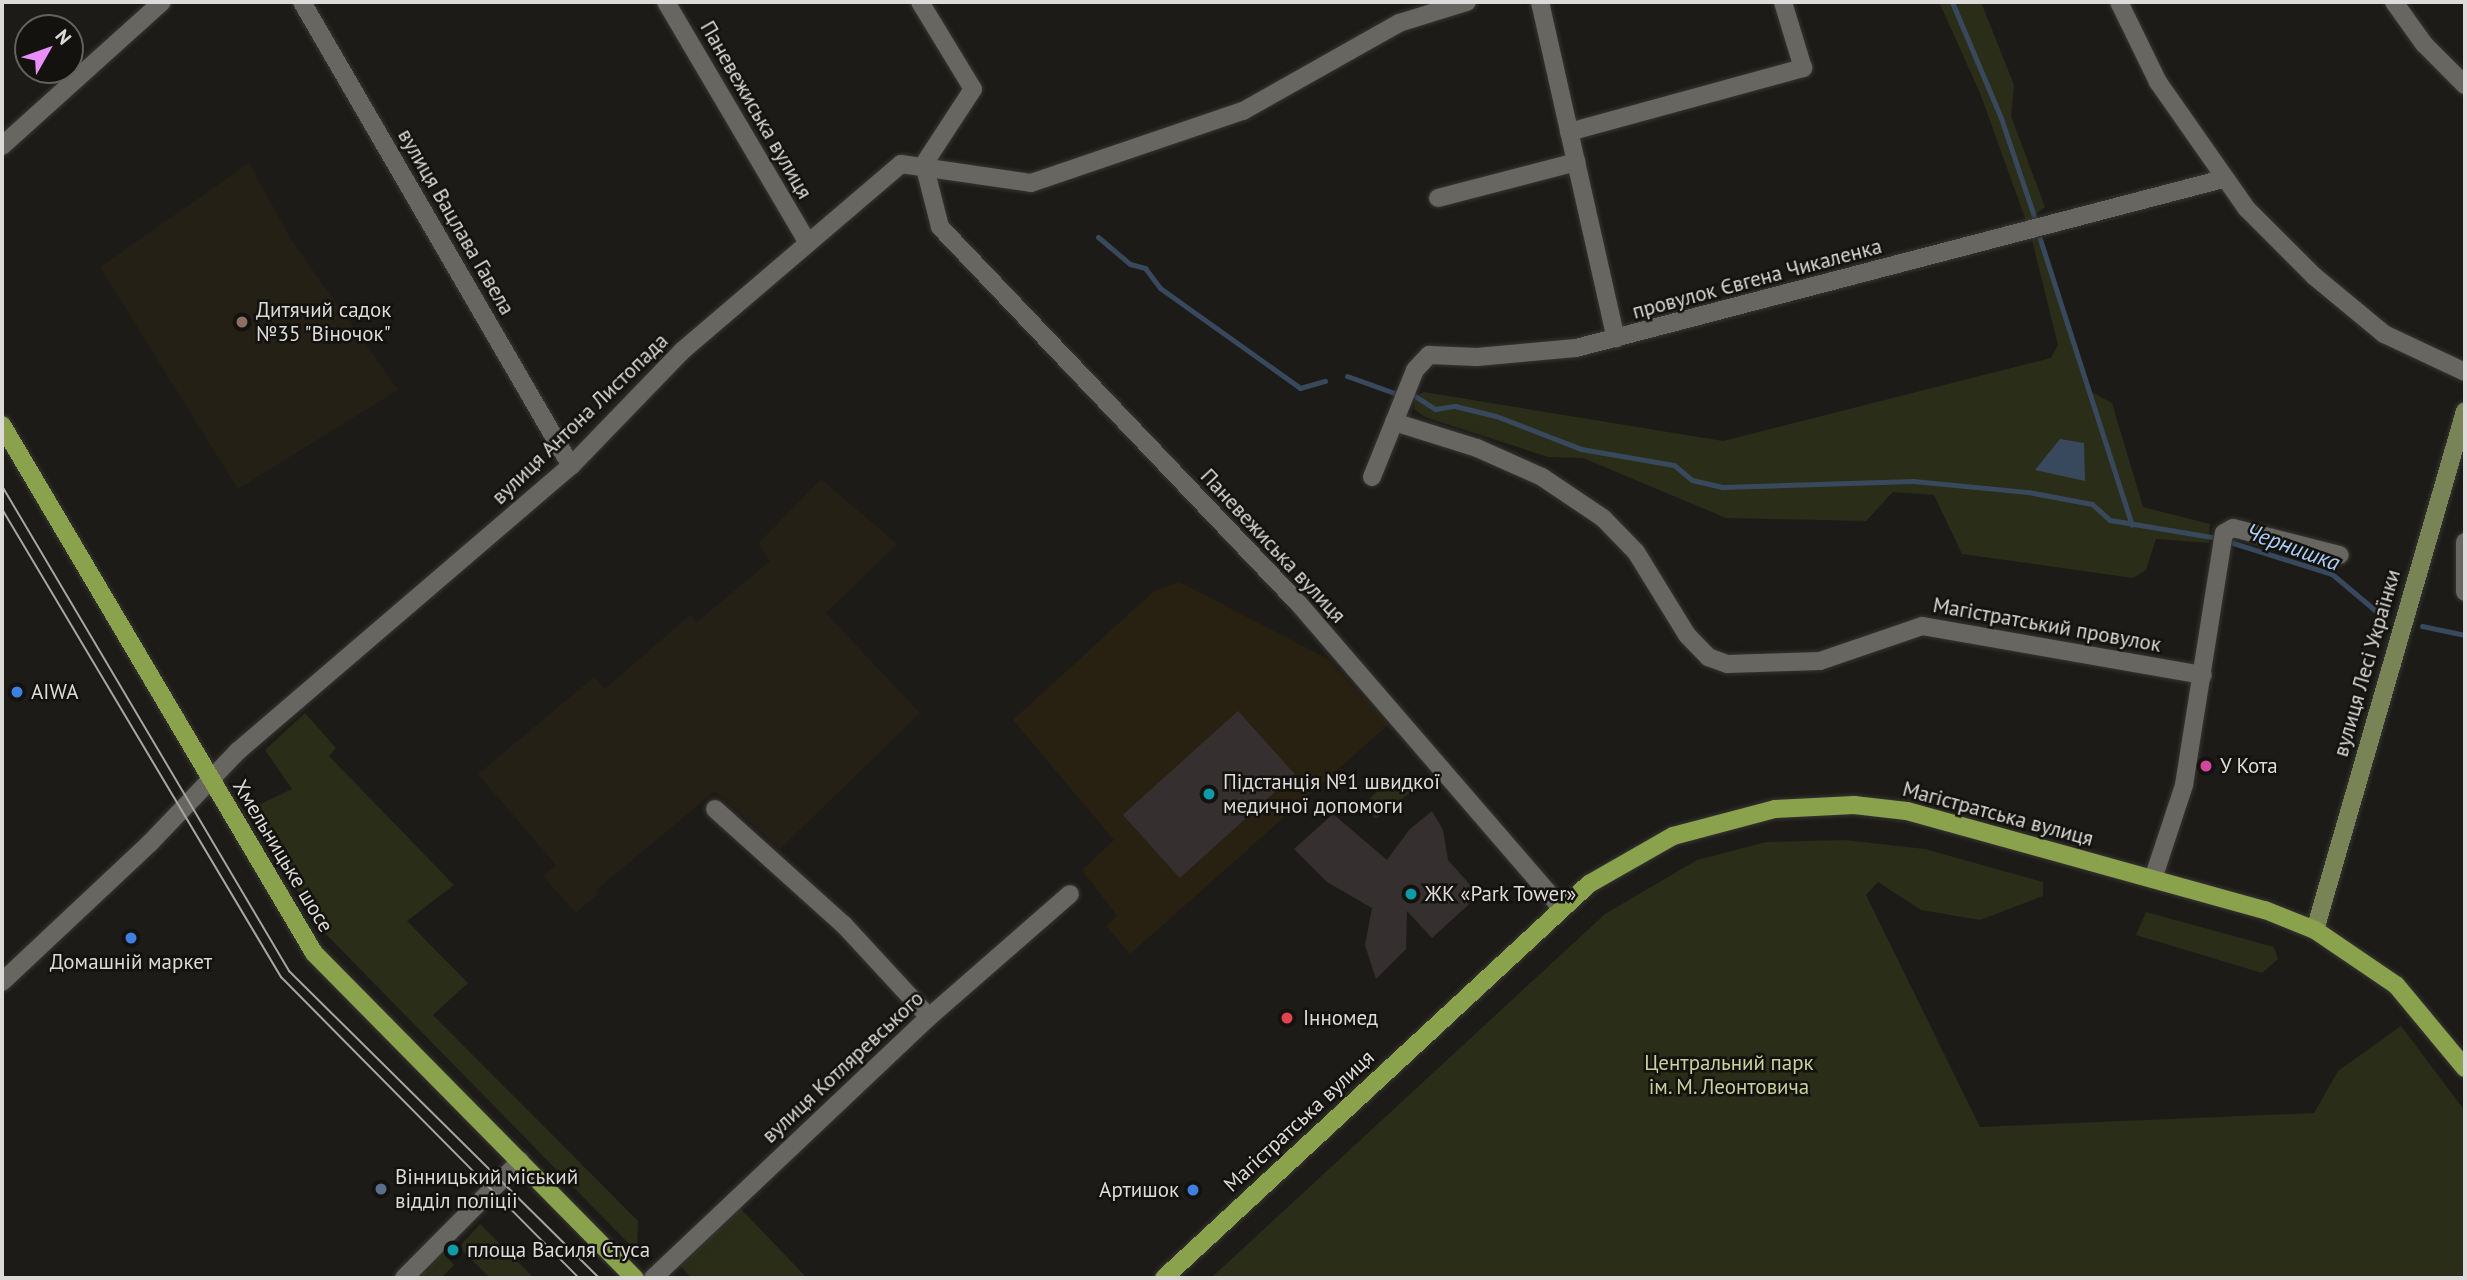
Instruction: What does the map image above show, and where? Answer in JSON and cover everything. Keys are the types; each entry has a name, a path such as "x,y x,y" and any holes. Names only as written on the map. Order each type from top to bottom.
{"main road":[{"name":"вулиця Лесі Українки","path":"2315,930 2462,433 2465,411"},
{"name":"Хмельницьке шосе","path":"2,425 314,953 635,1278"},
{"name":"Магістратська вулиця","path":"1164,1278 1561,907 1617,864 1674,836 1751,814 1817,805 1875,806 1930,816 2153,879 2315,930 2396,985 2465,1068"}],"street":[{"path":"2,146 162,2"},
{"name":"вулиця Вацлава Гавела","path":"302,2 571,466"},
{"name":"Паневежиська вулиця","path":"666,2 807,241"},
{"path":"919,2 973,89 924,164 1031,183 1243,111 1399,23 1467,2"},
{"path":"1540,2 1616,339"},
{"path":"1569,132 1803,68 1783,2"},
{"path":"2119,2 2158,82 2224,179 2314,276 2384,334 2465,372"},
{"path":"2394,2 2424,44 2465,85"},
{"path":"1438,198 1576,162"},
{"name":"вулиця Антона Листопада","path":"2,982 211,779 571,466 682,351 807,241 901,164 924,164"},
{"name":"Паневежиська вулиця","path":"924,164 940,227 1299,604 1561,907"},
{"name":"провулок Євгена Чикаленка","path":"1372,477 1415,370 1429,355 1477,357 1616,339 2224,179"},
{"name":"Магістратський провулок","path":"1395,422 1477,448 1542,477 1603,518 1636,552 1687,635 1708,657 1727,664 1820,661 1922,626 2203,675"},
{"path":"2153,879 2184,785 2203,675 2222,536 2233,528 2340,555"},
{"path":"2465,542 2465,592"},
{"path":"715,810 844,925 929,1017"},
{"name":"вулиця Котляревського","path":"653,1278 929,1017 1070,894"},
{"path":"404,1278 520,1161"}],"shaded area":[{"name":"Дитячий садок №35 \"Віночок\"","path":"249,163 292,241 398,390 238,489 100,267"},
{"path":"821,479 897,544 826,613 920,713 780,849 715,791 596,890 598,894 576,913 543,876 556,865 478,774 594,677 605,689 690,615 697,622 770,561 758,544"},
{"path":"1179,582 1328,659 1388,725 1130,954 1106,926 1117,916 1082,870 1114,840 1013,720 1154,591"}],"green space":[{"path":"1939,2 1981,2 2014,85 2011,116 2045,207 2034,216 2088,390 2112,403 2143,507 2210,524 2209,543 2156,539 2146,570 2133,578 1962,554 1934,495 1893,492 1866,521 1726,518 1583,458 1548,457 1425,417 1414,409 1415,396 1424,392 1723,441 2051,358 2058,345 2030,232 1980,93"},
{"path":"305,713 336,748 329,756 454,885 407,921 468,983 433,1015 638,1221 637,1252 320,928 248,810 292,789 265,750"},
{"path":"1395,774 1411,792 1376,819 1362,806"},
{"name":"Центральний парк ім. М. Леонтовича","path":"1845,840 1925,849 2043,882 2043,896 1980,920 1921,910 1878,882 1866,895 1980,1127 2314,1113 2338,1071 2401,1026 2465,1111 2465,1278 1211,1278 1605,914 1697,860 1766,842"},
{"path":"2146,912 2274,947 2278,959 2262,973 2136,935"},
{"path":"740,1208 807,1278 692,1278 680,1266"},
{"path":"480,1224 534,1278 490,1278 459,1247"},
{"path":"443,1253 454,1265 441,1278 418,1278"}],"water":[{"path":"2060,439 2084,443 2085,481 2035,470"}],"building":[{"name":"Підстанція №1 швидкої медичної допомоги","path":"1238,711 1295,774 1180,878 1123,815"},
{"name":"ЖК «Park Tower»","path":"1432,811 1443,830 1448,860 1479,895 1432,938 1407,911 1406,949 1376,979 1365,945 1372,908 1327,882 1294,849 1333,814 1387,860 1409,830"}],"waterway":[{"path":"1952,2 2001,118 2034,216"},
{"path":"1098,237 1130,264 1145,268 1160,288 1300,388 1325,381"},
{"path":"2040,239 2132,525"},
{"path":"1347,376 1400,395"},
{"path":"1415,396 1435,409 1455,406 1496,416 1581,449 1674,465 1692,480 1722,487 1913,481 2028,492 2092,504 2110,520 2212,537"},
{"name":"Чернишка","path":"2230,542 2332,574 2376,611"},
{"name":"Чернишка","path":"2422,626 2465,635"}],"tram line":[{"path":"2,486 289,971 599,1278"},
{"path":"2,509 281,977 579,1278"}],"place":[{"name":"Дитячий садок №35 \"Віночок\"","path":"242,322"},
{"name":"AIWA","path":"17,692"},
{"name":"У Кота","path":"2206,766"},
{"name":"Підстанція №1 швидкої медичної допомоги","path":"1209,794"},
{"name":"ЖК «Park Tower»","path":"1411,894"},
{"name":"Домашній маркет","path":"131,938"},
{"name":"Інномед","path":"1287,1018"},
{"name":"Вінницький міський відділ поліціі","path":"381,1189"},
{"name":"Артишок","path":"1193,1190"},
{"name":"площа Василя Стуса","path":"453,1250"}]}
